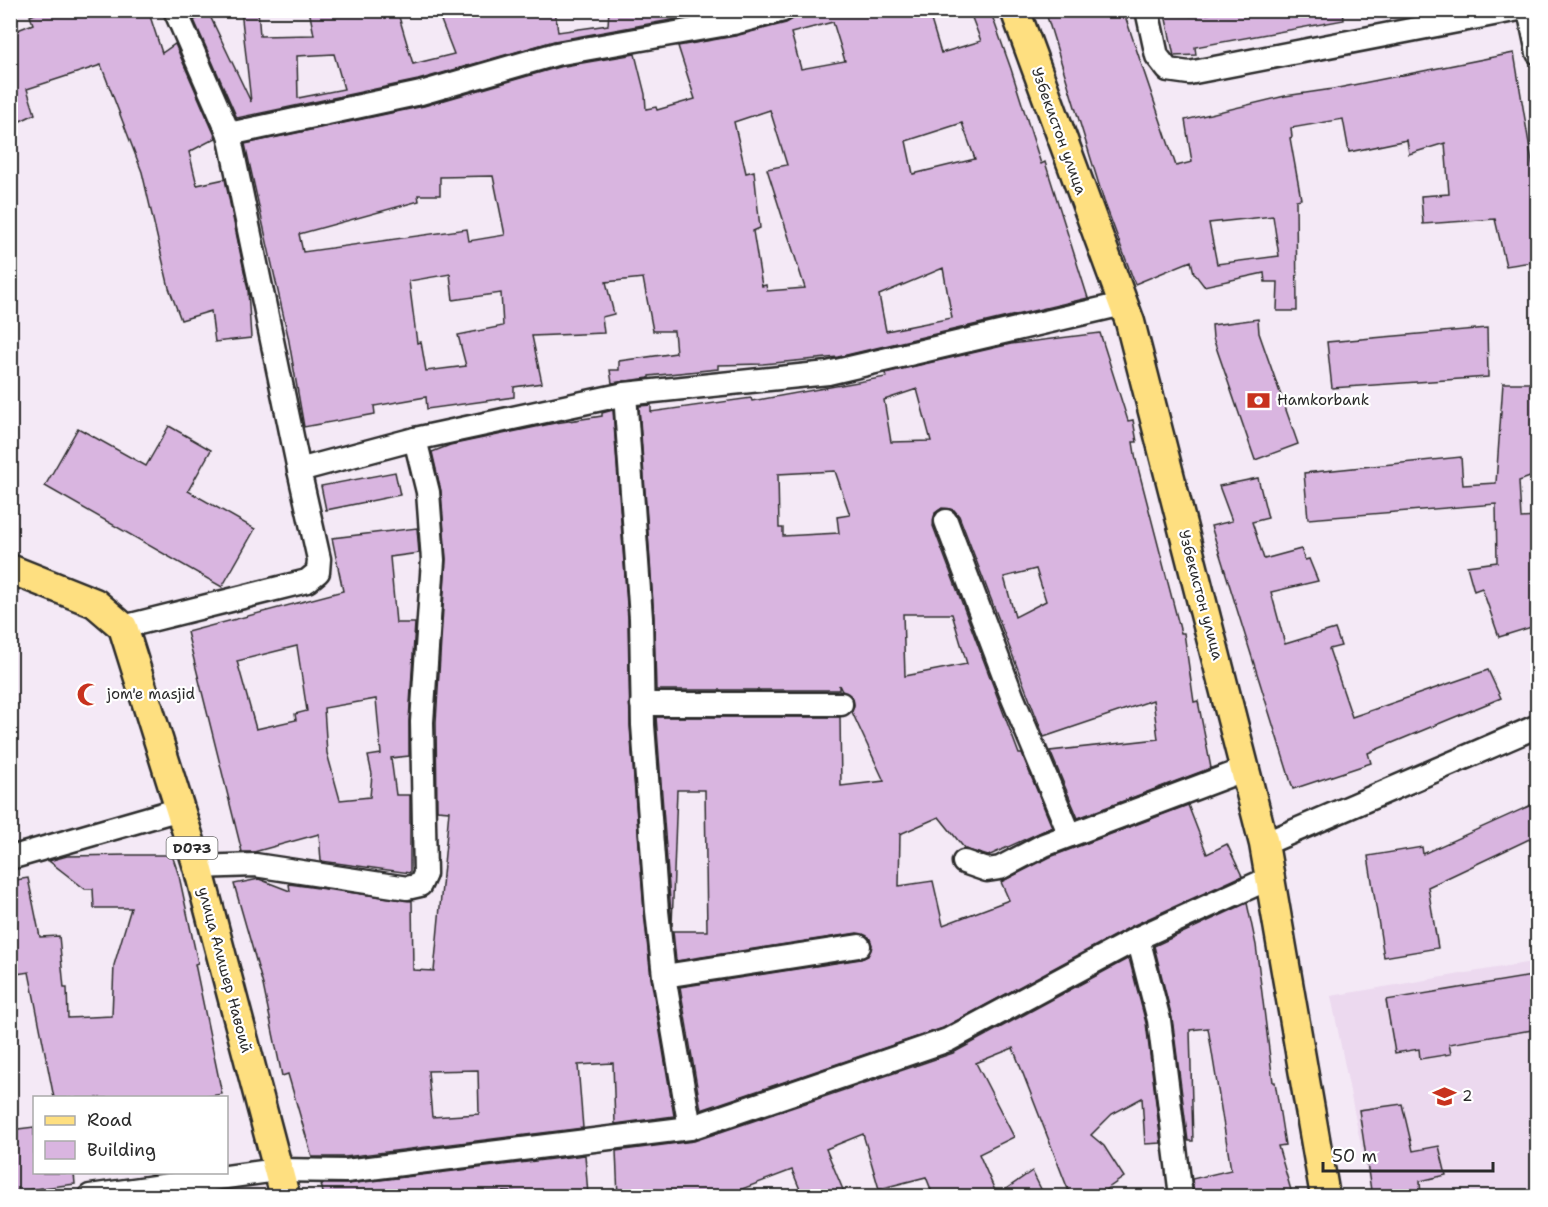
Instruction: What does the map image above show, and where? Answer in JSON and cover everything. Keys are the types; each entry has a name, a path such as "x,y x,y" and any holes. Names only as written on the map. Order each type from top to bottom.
{"main road":[{"name":"Узбекистон улица","path":"1015,10 1123,304 1246,769 1264,844 1325,1197"},
{"path":"10,569 95,603 123,627"},
{"name":"улица Алишер Навоий","path":"123,627 198,867 281,1183"}],"street":[{"path":"123,627 307,581 318,572 319,558 229,134 175,10"},
{"path":"229,134 421,93 555,54 734,23 783,10"},
{"path":"1146,10 1157,56 1168,70 1189,73 1514,10"},
{"path":"1529,10 1538,53"},
{"path":"299,470 416,439 625,394 828,373 1123,304"},
{"path":"625,394 641,618 642,704 664,976 690,1128"},
{"path":"198,867 255,865 407,888 420,885 425,874 422,722 433,560 429,492 416,439"},
{"path":"946,521 1012,696 1070,836"},
{"path":"642,704 841,704"},
{"path":"1264,844 1538,726"},
{"path":"964,862 987,870 1000,868 1044,845 1246,769"},
{"path":"10,858 180,809"},
{"path":"90,1197 281,1183 346,1171 690,1128 948,1040 1138,938 1270,878"},
{"path":"1138,938 1159,1020 1181,1197"},
{"path":"664,976 859,946"}],"shaded area":[{"name":"2","path":"1537,961 1537,1196 1371,1196 1331,996"}],"building":[{"path":"44,10 148,10 162,53 175,44 216,138 189,152 197,185 225,179 248,290 251,338 215,342 211,311 181,320 169,288 142,172 101,65 27,89 35,114 10,126 10,33 33,24 30,16"},
{"path":"241,10 258,10 260,36 314,35 309,10 397,10 413,64 454,54 437,10 555,10 558,32 608,25 609,10 726,10 554,41 418,80 237,118 194,20 209,14 251,102","holes":["334,54 344,89 298,98 297,56"]},
{"path":"796,10 928,10 941,53 981,41 969,10 990,10 1041,164 1045,162 1088,298 838,357 763,364 718,365 718,369 649,376 649,378 612,383 610,370 619,370 619,361 676,353 674,331 653,331 643,278 606,282 614,314 602,317 604,333 532,336 542,383 514,387 514,397 427,409 426,397 374,406 375,414 304,427 288,336 245,144 424,106 559,67 635,54 645,94 646,109 656,107 657,110 695,99 678,46 735,36 786,23 793,19","holes":["833,22 845,61 801,69 791,33","770,110 787,165 767,169 805,288 767,291 766,285 762,286 753,231 760,228 754,171 746,173 734,122","962,123 975,159 913,174 906,141","493,176 505,235 469,241 467,229 303,252 299,234 419,201 418,195 440,195 440,177","943,268 952,318 886,331 879,295","450,274 453,300 501,293 503,326 458,335 466,366 426,371 421,342 417,343 409,281"]},
{"path":"1045,10 1123,10 1176,166 1192,162 1185,120 1285,96 1333,89 1514,53 1538,198 1538,261 1506,266 1495,219 1423,224 1421,196 1449,194 1445,143 1409,154 1407,140 1349,152 1343,119 1291,128 1292,137 1290,138 1301,199 1296,200 1297,311 1277,311 1278,282 1265,282 1264,273 1204,286 1194,273 1191,261 1135,284 1104,201","holes":["1273,216 1279,256 1217,264 1209,223"]},
{"path":"1164,10 1189,10 1190,16 1238,10 1343,10 1344,20 1195,47 1196,55 1174,56"},
{"path":"1258,319 1259,333 1298,444 1255,460 1213,338 1212,325"},
{"path":"1487,328 1488,377 1332,388 1327,342"},
{"path":"1100,333 1128,421 1133,420 1137,442 1133,442 1136,460 1181,633 1184,633 1194,702 1198,701 1211,768 1078,818 1050,751 1158,739 1153,700 1044,737 959,516 954,510 942,508 935,513 933,526 1019,754 1022,754 1052,827 988,856 965,849 939,817 900,834 899,886 933,881 943,925 1009,900 1001,882 1050,857 1188,805 1207,854 1227,844 1242,876 1132,926 943,1028 701,1110 680,987 861,959 868,956 872,945 869,937 857,933 676,961 673,931 707,931 705,790 677,790 672,926 656,717 840,717 841,786 884,781 852,712 853,698 842,691 839,685 839,690 656,690 654,617 639,406 651,405 651,412 751,398 752,401 886,377 885,373 1011,344","holes":["917,389 931,441 891,442 884,400","835,471 850,515 837,517 839,533 783,536 783,528 779,528 778,474","1036,569 1046,601 1015,617 1004,577","903,614 952,614 967,664 905,676"]},
{"path":"1503,383 1538,383 1538,474 1519,481 1521,518 1538,517 1538,625 1499,637 1482,588 1474,591 1467,566 1497,562 1496,504 1308,519 1304,473 1461,457 1463,485 1496,483"},
{"path":"613,410 628,619 630,726 644,912 651,978 674,1116 615,1124 613,1063 578,1065 583,1128 345,1157 312,1157 288,1074 282,1076 263,985 234,884 259,879 290,891 289,884 412,901 413,970 434,971 449,811 437,810 436,722 446,559 441,491 432,452 450,445 555,423 602,416 602,413","holes":["478,1070 479,1114 432,1117 428,1071"]},
{"path":"169,426 211,450 188,491 255,529 222,587 45,486 78,428 146,466"},
{"path":"395,472 400,495 326,510 321,486"},
{"path":"1258,478 1268,518 1252,522 1264,559 1301,549 1305,560 1309,559 1318,581 1271,592 1285,644 1335,629 1341,646 1329,649 1352,717 1488,670 1501,698 1368,753 1371,763 1293,789 1211,526 1232,521 1219,486"},
{"path":"417,528 419,553 390,557 396,623 415,623 409,756 391,758 396,795 410,795 410,873 321,861 319,834 254,852 242,852 187,632 343,591 332,538","holes":["297,646 307,711 295,714 296,720 256,729 237,661","376,699 381,754 368,756 372,774 370,797 340,800 327,753 324,708"]},
{"path":"1538,802 1538,835 1428,887 1438,948 1384,957 1368,856 1422,847 1423,854"},
{"path":"172,855 179,876 198,963 195,964 222,1094 210,1096 54,1096 29,972 10,975 10,881 28,878 40,937 59,936 64,988 67,988 68,1018 112,1016 114,965 131,908 94,908 93,889 85,889 49,861 67,856"},
{"path":"1247,903 1256,945 1273,1082 1275,1082 1285,1145 1278,1146 1293,1197 1270,1197 1268,1192 1248,1197 1194,1197 1192,1179 1231,1170 1208,1028 1190,1030 1193,1141 1188,1141 1172,1018 1154,946"},
{"path":"1129,958 1146,1023 1161,1143 1145,1144 1142,1098 1112,1114 1091,1135 1104,1146 1124,1177 1095,1197 1071,1197 1013,1048 976,1063 1014,1137 979,1154 997,1195 1032,1171 1045,1197 934,1197 926,1177 879,1189 863,1134 826,1149 846,1197 803,1197 792,1170 721,1197 618,1197 616,1151 694,1141 953,1053"},
{"path":"1538,975 1538,1029 1449,1044 1451,1054 1420,1059 1419,1049 1395,1053 1386,1000"},
{"path":"1402,1104 1413,1151 1439,1146 1446,1175 1420,1181 1421,1197 1372,1197 1359,1110"},
{"path":"33,1127 33,1174 74,1174 75,1184 10,1192 10,1130"},
{"path":"585,1155 588,1195 514,1197 514,1192 477,1191 478,1197 324,1197 321,1184 348,1184"}],"place":[{"name":"Hamkorbank","path":"1259,400"},
{"name":"jom'e masjid","path":"89,694"},
{"name":"2","path":"1444,1096"}]}
